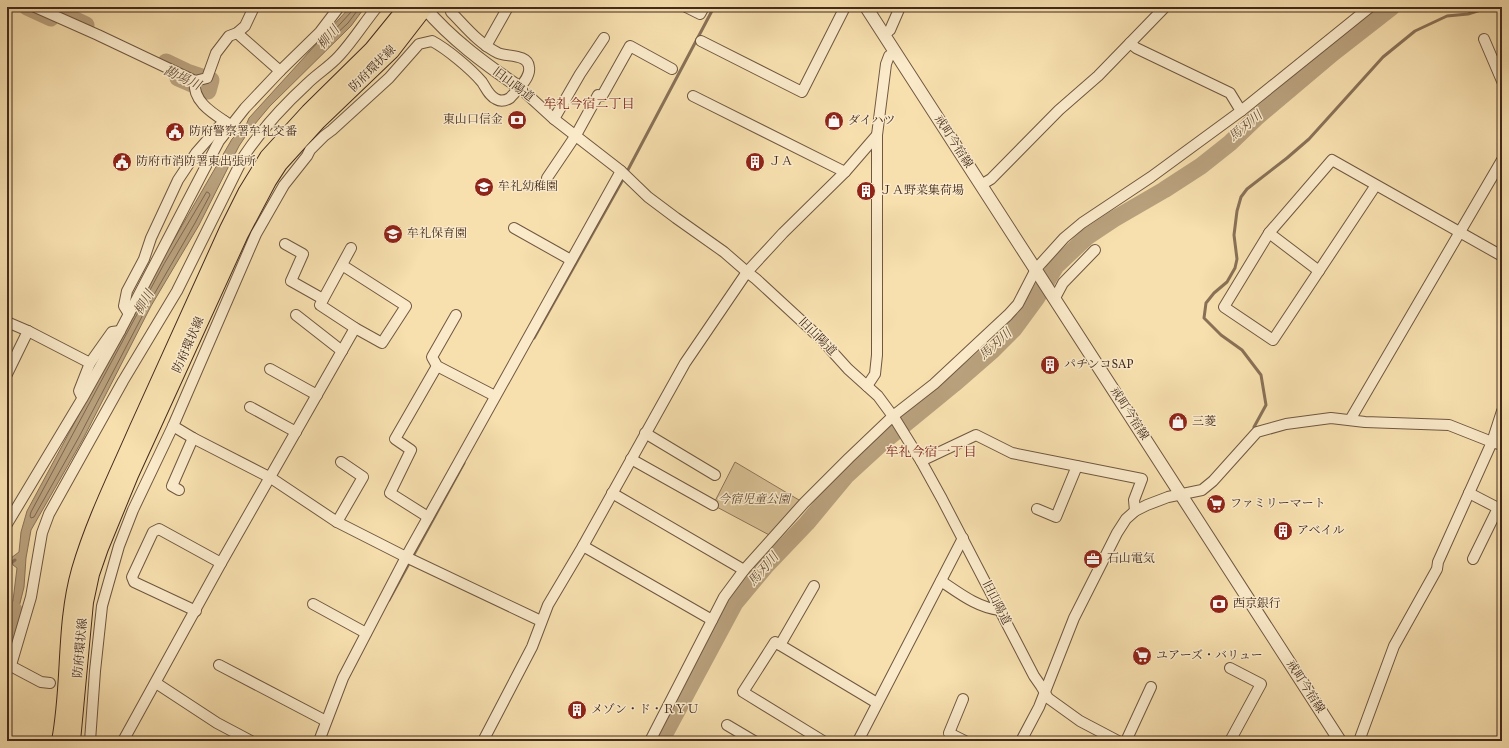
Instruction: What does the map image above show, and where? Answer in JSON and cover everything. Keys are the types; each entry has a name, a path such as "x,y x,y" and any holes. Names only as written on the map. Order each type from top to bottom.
{"main road":[{"name":"防府環状線","path":"60,741 66,683 68,638 73,600 88,544 119,471 228,229 246,193 268,157 309,112 372,50 408,7"},
{"name":"防府環状線","path":"72,741 85,602 100,548 130,475 240,234 268,181 287,155 318,121 387,56 425,7"}],"street":[{"path":"35,7 195,81 207,78 216,53 229,36 237,33 245,26 254,7"},
{"path":"129,314 124,306 127,291 144,259 151,238 178,180 196,153 320,32 339,7"},
{"path":"50,683 41,682 8,664 31,597 42,533 50,514 124,381 177,291 244,156 273,117 340,55 377,7"},
{"name":"旧山陽道","path":"425,7 434,19 472,53 519,87 554,119 621,172 648,197 724,252 756,279 820,338 848,369 878,396 905,433 921,461 1034,676 1048,698 1105,738 1118,741"},
{"path":"90,741 102,606 119,546 133,510 173,426 256,234 284,185 310,150 389,78 419,44 432,41 443,47 481,82 496,100 506,100 510,98 528,75 528,62 517,57 498,53 486,46 451,12 452,7"},
{"path":"486,46 508,7"},
{"path":"686,7 700,14 704,7"},
{"path":"701,41 802,92 845,7"},
{"name":"戒町今宿線","path":"866,7 1340,741"},
{"path":"884,35 890,30 900,7"},
{"path":"981,185 991,179 1060,110 1098,76 1165,7"},
{"path":"650,741 724,597 744,570 828,478 934,384 1008,315 1018,304 1037,272 1064,238 1082,223 1151,177 1241,111 1370,7"},
{"path":"237,33 280,71"},
{"path":"554,119 580,74 604,38"},
{"path":"1484,38 1502,81"},
{"path":"1130,43 1136,48 1230,93 1241,111"},
{"path":"547,178 576,135 598,95 602,96 630,46 672,69"},
{"path":"868,386 875,374 877,355 877,135 886,64 889,56 895,52"},
{"path":"195,81 194,88 200,101 210,111 227,123"},
{"path":"693,96 845,172"},
{"path":"7,524 82,399 120,331 227,123"},
{"path":"483,741 532,647 548,605 686,363 747,272 783,233 845,172 877,135"},
{"path":"1376,185 1273,340 1224,307 1269,233 1332,160 1502,256"},
{"path":"1350,420 1502,160"},
{"path":"319,741 343,678 406,556 621,172"},
{"path":"514,228 571,260"},
{"path":"1269,233 1319,271"},
{"path":"285,244 303,254 291,281 323,299"},
{"path":"342,265 406,306 382,343 355,328 320,305 351,248"},
{"path":"1054,296 1063,283 1095,250"},
{"path":"296,314 342,351"},
{"path":"456,315 432,357 437,366 495,396"},
{"path":"7,322 28,331 90,363"},
{"path":"123,741 156,683 160,672 196,611 221,563 271,478 355,328"},
{"path":"7,374 28,331"},
{"path":"82,399 80,391 90,363 112,332 120,331"},
{"path":"428,518 390,493 411,450 394,439 437,366"},
{"path":"270,369 317,395"},
{"path":"250,407 296,432"},
{"path":"1358,741 1394,646 1437,569 1438,562 1492,442 1502,411"},
{"path":"1021,741 1045,693 1074,618 1117,533 1126,519 1135,511 1147,505 1168,497 1202,490 1213,481 1257,432 1293,423 1331,418 1449,424 1502,445"},
{"path":"173,426 193,438 271,478 337,522 541,621"},
{"path":"645,433 715,475"},
{"path":"921,461 976,435 1012,453 1142,479 1134,500 1135,511"},
{"path":"179,490 172,486 193,438"},
{"path":"631,459 713,505"},
{"path":"337,522 364,477 341,462"},
{"path":"1037,509 1056,517 1078,466"},
{"path":"612,493 744,570"},
{"path":"1469,493 1498,508 1472,560"},
{"path":"196,611 134,582 132,577 153,532 159,529 221,563"},
{"path":"858,741 962,538"},
{"path":"583,546 712,620"},
{"path":"941,581 965,597 991,609 1000,610"},
{"path":"780,645 814,586"},
{"path":"313,604 366,633"},
{"path":"822,741 742,692 775,642 877,703"},
{"path":"219,665 326,721"},
{"path":"1230,668 1261,684 1230,741"},
{"path":"156,683 217,723 251,741"},
{"path":"1126,741 1151,687"},
{"path":"963,699 949,733 965,741"},
{"path":"727,725 754,741"}],"green space":[{"name":"今宿児童公園","path":"735,462 804,503 773,537 713,505"}],"water":[{"path":"350,7 365,7 351,26 270,106 249,131 239,146 199,225 151,306 83,439 31,530 26,558 24,587 16,619 9,633 17,568 13,565 11,558 19,552 21,532 27,511 161,262 232,139 246,125 249,118"}],"waterway":[{"name":"勘場川","path":"27,7 51,18"},
{"name":"勘場川","path":"48,7 86,25"},
{"path":"534,338 621,183 714,7"},
{"name":"馬刃川","path":"661,741 735,603 765,567 807,523 846,476 882,443 993,350 1014,329 1036,299 1056,266 1087,237 1201,166 1230,143 1256,118 1333,53 1392,7"},
{"path":"1254,427 1266,405 1261,375 1242,350 1221,335 1204,318 1206,303 1214,293 1227,282 1235,268 1237,259 1234,235 1237,211 1241,197 1247,189 1309,139 1383,57 1415,31 1447,16 1468,14 1490,7"},
{"name":"勘場川","path":"166,62 187,72 211,80 208,91 178,78"},
{"path":"389,600 464,463"},
{"path":"7,566 15,560"},
{"name":"柳川","path":"7,637 14,610"}],"place":[{"name":"東山口信金","path":"517,120"},
{"name":"ダイハツ","path":"834,121"},
{"name":"防府警察署牟礼交番","path":"175,132"},
{"name":"防府市消防署東出張所","path":"122,162"},
{"name":"ＪＡ","path":"755,162"},
{"name":"牟礼幼稚園","path":"484,187"},
{"name":"ＪＡ野菜集荷場","path":"866,191"},
{"name":"牟礼保育園","path":"393,234"},
{"name":"パチンコSAP","path":"1050,365"},
{"name":"三菱","path":"1178,422"},
{"name":"ファミリーマート","path":"1216,504"},
{"name":"アベイル","path":"1283,531"},
{"name":"石山電気","path":"1093,559"},
{"name":"西京銀行","path":"1219,604"},
{"name":"ユアーズ・バリュー","path":"1142,656"},
{"name":"メゾン・ド・ＲＹＵ","path":"577,710"}],"district":[{"name":"牟礼今宿二丁目","path":"589,105"},
{"name":"牟礼今宿一丁目","path":"931,453"}]}
